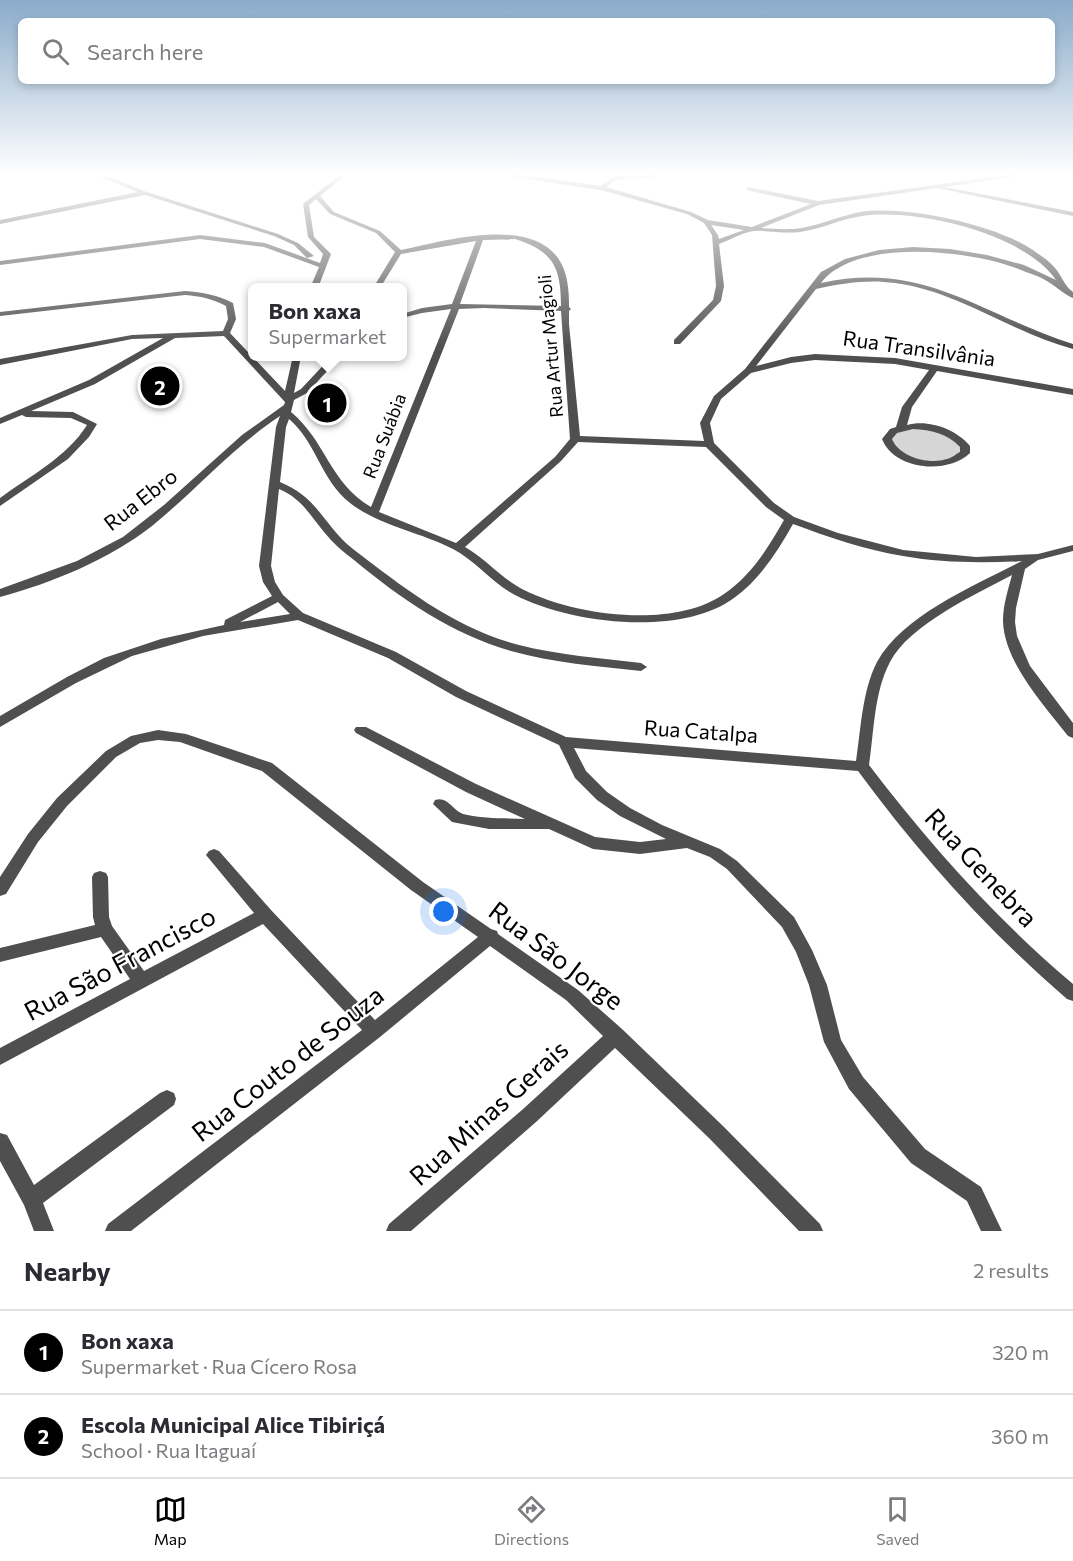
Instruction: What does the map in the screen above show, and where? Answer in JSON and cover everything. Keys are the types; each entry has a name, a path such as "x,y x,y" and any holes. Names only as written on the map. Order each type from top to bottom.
{"street":[{"path":"268,232 296,244 320,265"},
{"path":"310,232 311,237 327,254 320,265 315,283"},
{"path":"378,232 399,252 379,283"},
{"path":"677,342 717,301 720,286 713,232"},
{"path":"716,243 743,232"},
{"path":"986,232 1026,249 1052,267 1064,288"},
{"path":"0,263 200,237 265,245 320,265"},
{"name":"Rua Artur Magioli","path":"399,252 480,238 521,238 548,248 561,265 567,309 565,324 575,439 558,459 458,547"},
{"name":"Rua Suábia","path":"374,512 421,388 457,307 480,238"},
{"path":"748,371 814,287 839,262 875,251 905,249 979,256 1020,268 1064,288 1073,296"},
{"path":"814,287 869,280 916,285 1033,334 1073,347"},
{"path":"0,314 185,293 201,294 213,296 230,305 232,319 226,333"},
{"path":"407,315 457,307 567,309"},
{"path":"0,421 92,382 178,333"},
{"path":"0,362 132,337 178,333 226,333 248,359"},
{"name":"Rua Transilvânia","path":"709,444 705,423 711,406 725,390 748,371 791,360 837,357 886,360 1073,392"},
{"path":"250,361 309,431 323,464 353,500 374,512 458,547 518,592 546,604 592,613 639,618 681,615 716,604 743,586 765,561 790,519"},
{"path":"217,629 279,597 269,582 265,566 281,427 288,405 289,388 296,361"},
{"name":"Rua Ebro","path":"0,593 74,566 127,539 187,491 259,426 288,405 333,361"},
{"path":"901,428 907,407 935,368"},
{"path":"0,503 87,435 92,424 73,415 20,414"},
{"path":"901,428 940,429 960,440 965,446 965,453 951,462 938,464 910,460 890,449 886,442 892,431 901,428"},
{"path":"575,439 709,444 770,505 790,519 866,546 903,553 976,560 1038,557 1073,549"},
{"path":"275,484 300,495 336,540 368,566 426,606 475,634 514,647 568,658 641,667"},
{"path":"862,766 869,708 884,660 900,641 950,604 1038,557"},
{"path":"1020,567 1009,622 1014,642 1026,670 1073,733"},
{"name":"Rua Catalpa","path":"279,597 299,616 373,646 462,694 564,742 862,766"},
{"path":"0,722 81,675 146,647 217,629 299,616"},
{"path":"361,730 471,788 593,843 640,848 692,842"},
{"name":"Rua São Jorge","path":"0,890 33,838 62,802 111,754 136,739 158,735 181,737 267,767 417,886 572,995 616,1035 813,1231"},
{"path":"564,742 580,774 602,796 649,825 692,842 732,865 788,922 804,950 818,985 833,1042 856,1083 918,1155 974,1194 992,1231"},
{"name":"Rua Genebra","path":"862,766 893,807 969,894 1048,973 1073,994"},
{"path":"440,804 457,818 489,823 549,825"},
{"path":"214,855 246,895 374,1031"},
{"path":"100,877 101,916 105,929 142,982"},
{"name":"Rua São Francisco","path":"0,1057 265,915"},
{"path":"0,955 105,929"},
{"name":"Rua Couto de Souza","path":"115,1231 374,1031 491,936"},
{"name":"Rua Minas Gerais","path":"396,1231 529,1116 616,1035"},
{"path":"31,1198 167,1099"},
{"path":"0,1142 31,1198 44,1231"}],"shaded area":[{"path":"914,428 944,433 959,444 961,451 956,457 940,462 913,458 898,452 890,437 895,433"}],"place":[{"name":"Escola Municipal Alice Tibiriçá","path":"160,386"},
{"name":"Bon xaxa","path":"327,403"}]}
